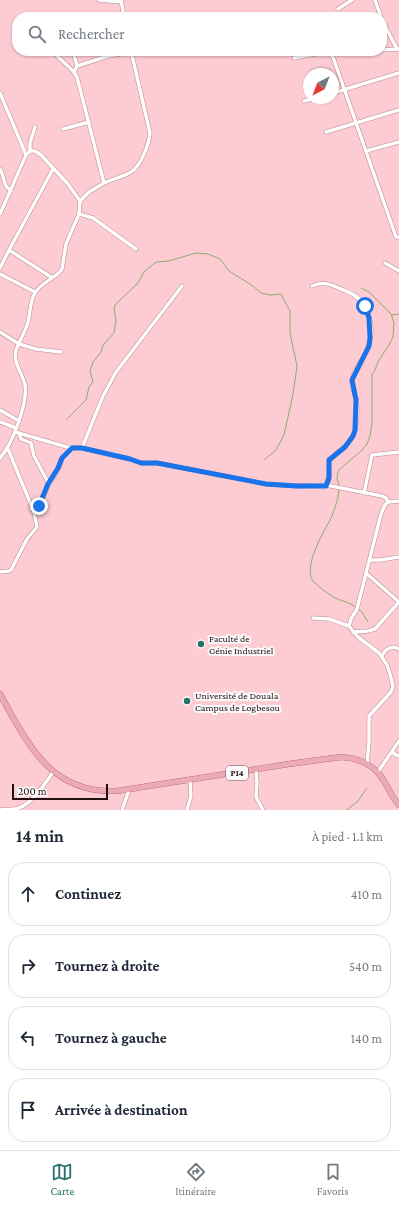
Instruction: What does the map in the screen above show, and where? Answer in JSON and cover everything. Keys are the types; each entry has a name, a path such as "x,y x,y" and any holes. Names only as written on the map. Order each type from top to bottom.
{"main road":[{"name":"P14","path":"0,694 27,741 37,755 54,771 70,782 92,790 109,792 129,790 341,757 355,759 367,764 378,772 399,805"}],"street":[{"path":"100,0 121,1 123,12"},
{"path":"338,9 352,0"},
{"path":"375,0 380,12"},
{"path":"387,33 398,49"},
{"path":"387,50 398,49"},
{"path":"57,56 74,72 77,77 104,183"},
{"path":"74,56 77,66 74,72"},
{"path":"77,66 108,56"},
{"path":"80,201 89,192 104,183 131,172 138,165 149,139 150,133 132,56"},
{"path":"294,58 304,56"},
{"path":"332,56 396,236 399,237"},
{"path":"339,91 399,73"},
{"path":"0,93 26,155"},
{"path":"326,132 399,110"},
{"path":"62,129 89,122"},
{"path":"0,214 26,155 30,151 30,142 35,127"},
{"path":"366,151 399,142"},
{"path":"0,458 8,449 16,431 26,389 24,379 15,359 15,351 27,324 35,292 51,277 60,272 66,244 79,214 80,201 68,184 40,155 35,151 30,151"},
{"path":"0,169 7,188 11,190"},
{"path":"0,268 53,169"},
{"path":"79,214 93,218 136,249"},
{"path":"9,250 51,277"},
{"path":"385,262 399,271"},
{"path":"0,274 35,292"},
{"path":"312,286 326,283 349,292 357,297 368,312 370,326 369,346 352,380 356,400 355,430 353,436 345,447 329,460 329,478 326,486"},
{"path":"82,448 103,396 116,372 182,286"},
{"path":"0,332 19,344 43,350 61,352"},
{"path":"0,410 19,421"},
{"path":"0,422 16,431 62,446 82,448 141,463 157,463 266,484 326,486 382,496 386,498 388,502"},
{"path":"16,431 21,439 30,443 34,456 48,484"},
{"path":"34,512 41,503 48,484 63,457 72,448"},
{"path":"0,572 11,570 27,539 37,527 34,512 8,449"},
{"path":"364,492 372,455 399,452"},
{"path":"349,626 357,609 381,514 388,502 399,501"},
{"path":"370,560 399,557"},
{"path":"353,632 375,629 399,602 366,573"},
{"path":"313,618 329,619 349,626 358,637 382,656 390,674 393,686 390,694 369,716 367,764"},
{"path":"382,656 385,651 391,647 396,647 399,649"},
{"path":"378,772 399,741"},
{"path":"392,752 399,756"},
{"path":"256,770 256,797 263,810"},
{"path":"0,810 19,808 26,804 36,795 54,771"},
{"path":"187,810 191,796 190,780"},
{"path":"122,810 129,790"}],"waterway":[{"path":"67,419 86,400 89,387 93,382 90,371 93,362 101,352 103,345 114,333 116,320 114,309 115,305 138,283 144,272 156,262 169,261 196,253 208,254 220,259 229,271 253,286 261,293 270,295 281,294 290,311 290,333 297,366 293,394 284,435 276,450 264,460"},
{"path":"339,486 337,478 338,471 362,450 367,444 370,436 372,424 372,374 393,337 394,323 391,314 369,292 361,288"},
{"path":"392,315 399,314"},
{"path":"339,490 332,515 314,552 310,569 311,576 316,584 333,597 356,607"},
{"path":"358,609 362,612 368,622"},
{"path":"347,810 358,801 367,788"}],"place":[{"name":"Faculté de Génie Industriel","path":"201,644"},
{"name":"Université de Douala Campus de Logbesou","path":"187,701"}],"route":[{"path":"39,506 48,484 60,465 62,458 72,448 82,448 141,463 157,463 266,484 281,486 326,486 329,478 329,460 345,447 353,436 355,430 356,400 352,380 369,346 370,338 369,318 365,306"}]}
